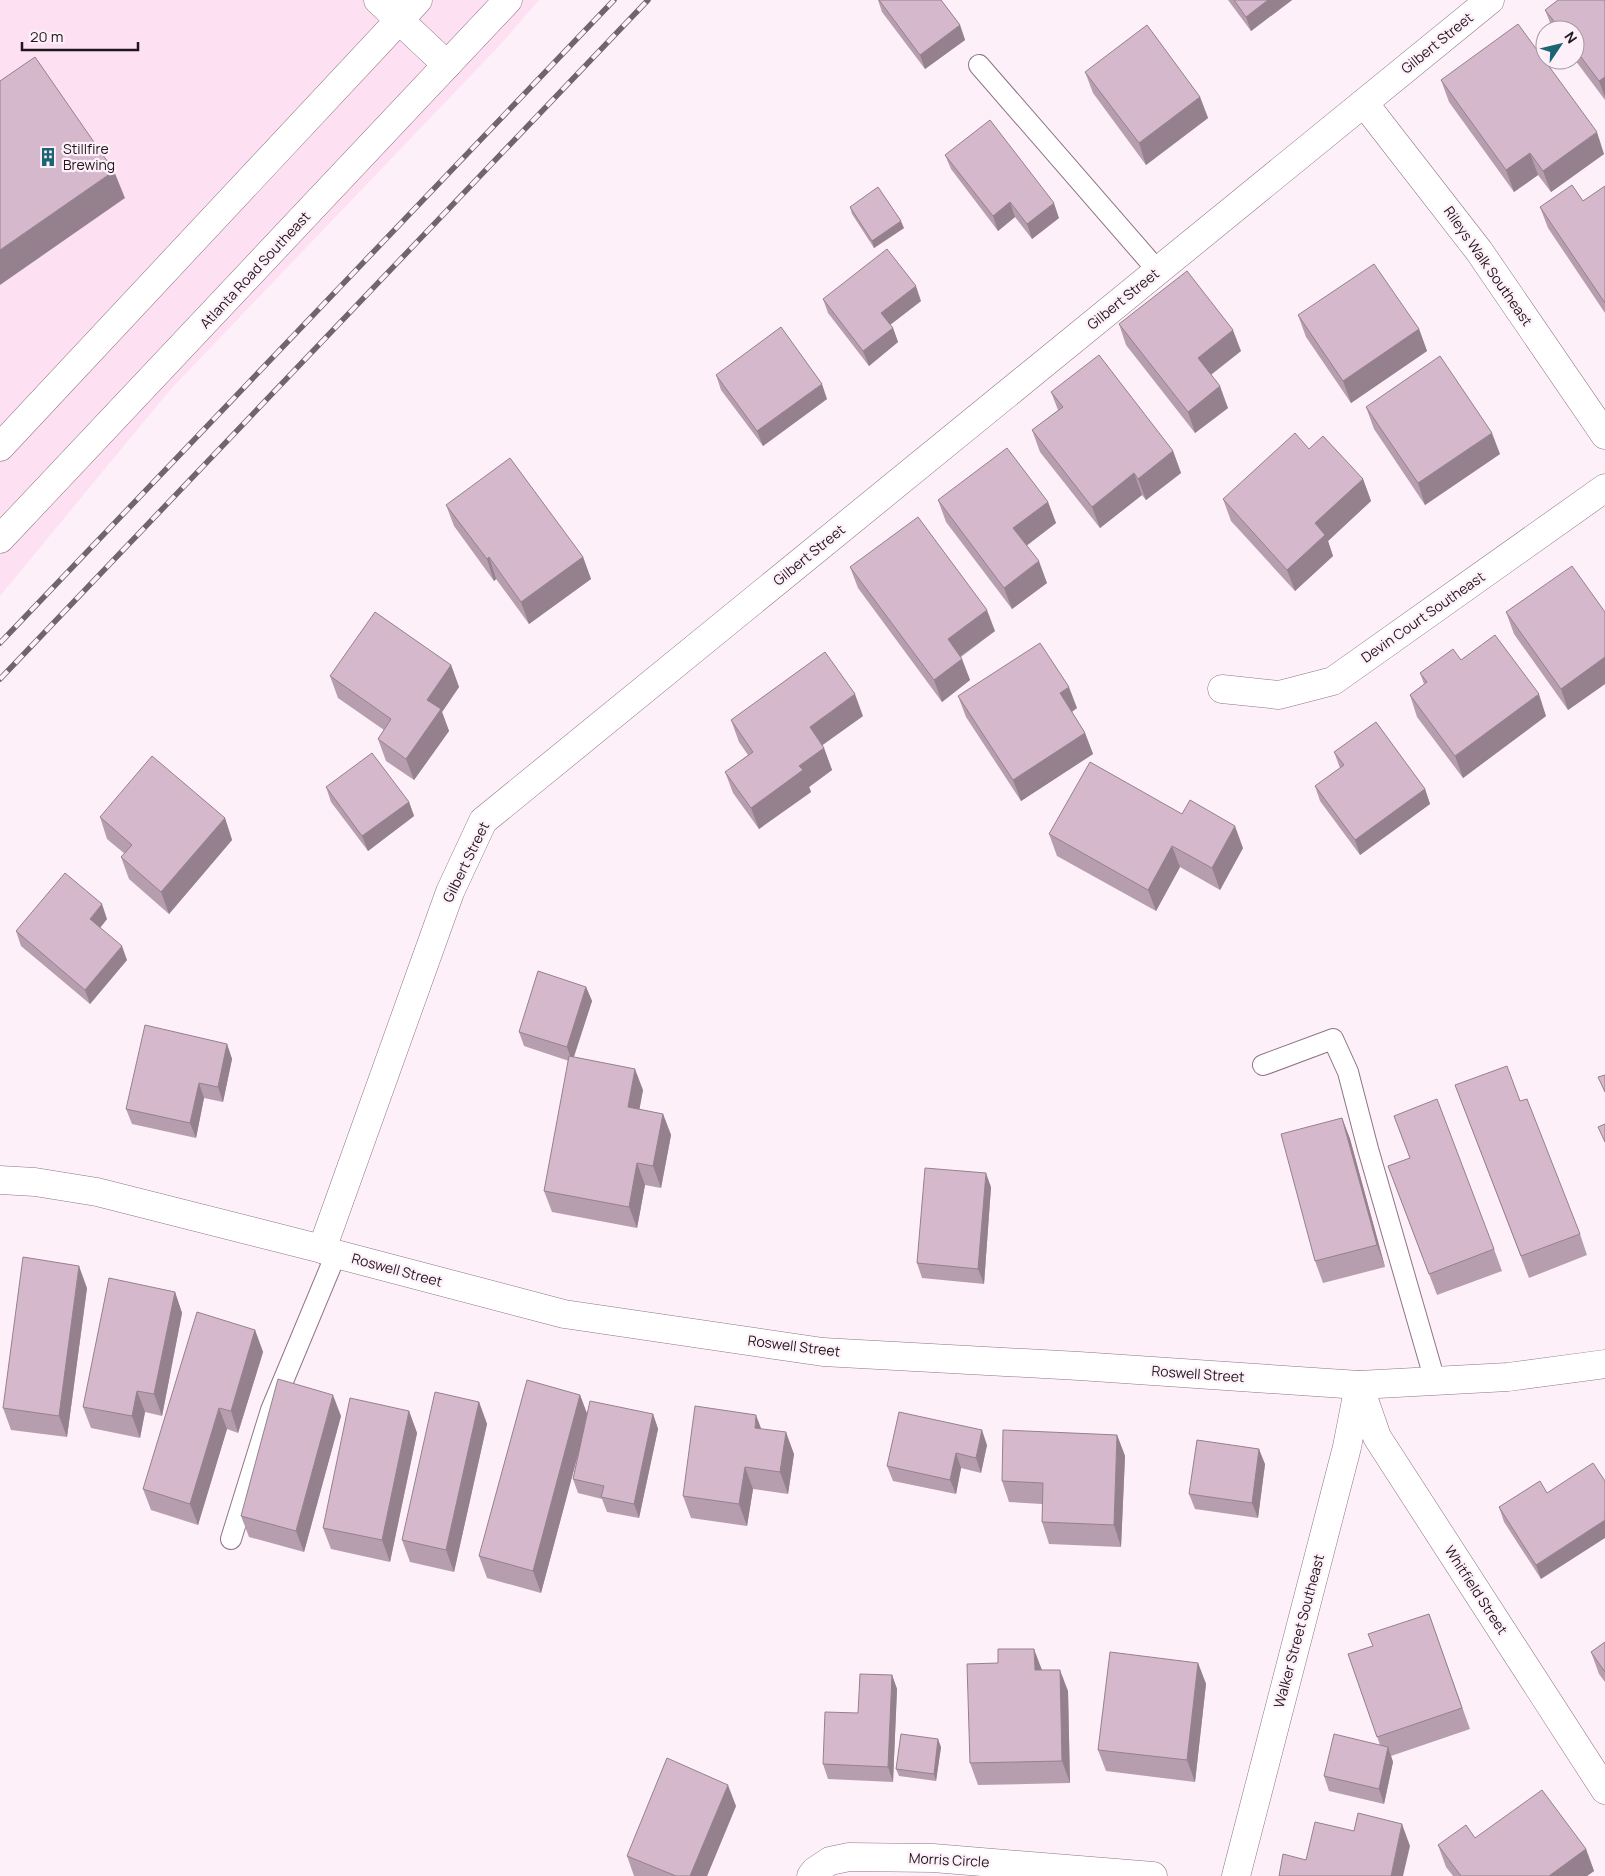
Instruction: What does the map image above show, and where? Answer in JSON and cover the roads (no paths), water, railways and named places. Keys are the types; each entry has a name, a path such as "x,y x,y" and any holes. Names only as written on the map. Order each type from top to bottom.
{"street":[{"path":"378,0 447,65"},
{"path":"0,447 418,0"},
{"name":"Atlanta Road Southeast","path":"0,539 508,0"},
{"name":"Gilbert Street","path":"329,1251 450,892 484,821 1490,0"},
{"name":"Rileys Walk Southeast","path":"1364,103 1479,251 1605,435"},
{"name":"Devin Court Southeast","path":"1222,689 1279,695 1333,681 1605,488"},
{"name":"Roswell Street","path":"0,1180 35,1182 97,1192 329,1251 564,1314 823,1352 1359,1384 1508,1377 1605,1364"},
{"name":"Whitfield Street","path":"1359,1384 1377,1438 1605,1790"},
{"name":"Walker Street Southeast","path":"1236,1876 1347,1447 1359,1384"},
{"name":"Morris Circle","path":"811,1876 830,1861 859,1857 934,1858 1153,1876"}],"lane":[{"path":"979,65 1158,271"},
{"path":"1263,1065 1333,1039 1348,1072 1368,1149 1435,1381"},
{"path":"231,1539 271,1410 329,1251"}],"railway":[{"path":"0,643 614,0"},
{"path":"0,679 648,0"}],"place":[{"name":"Stillfire Brewing","path":"48,157"}]}
